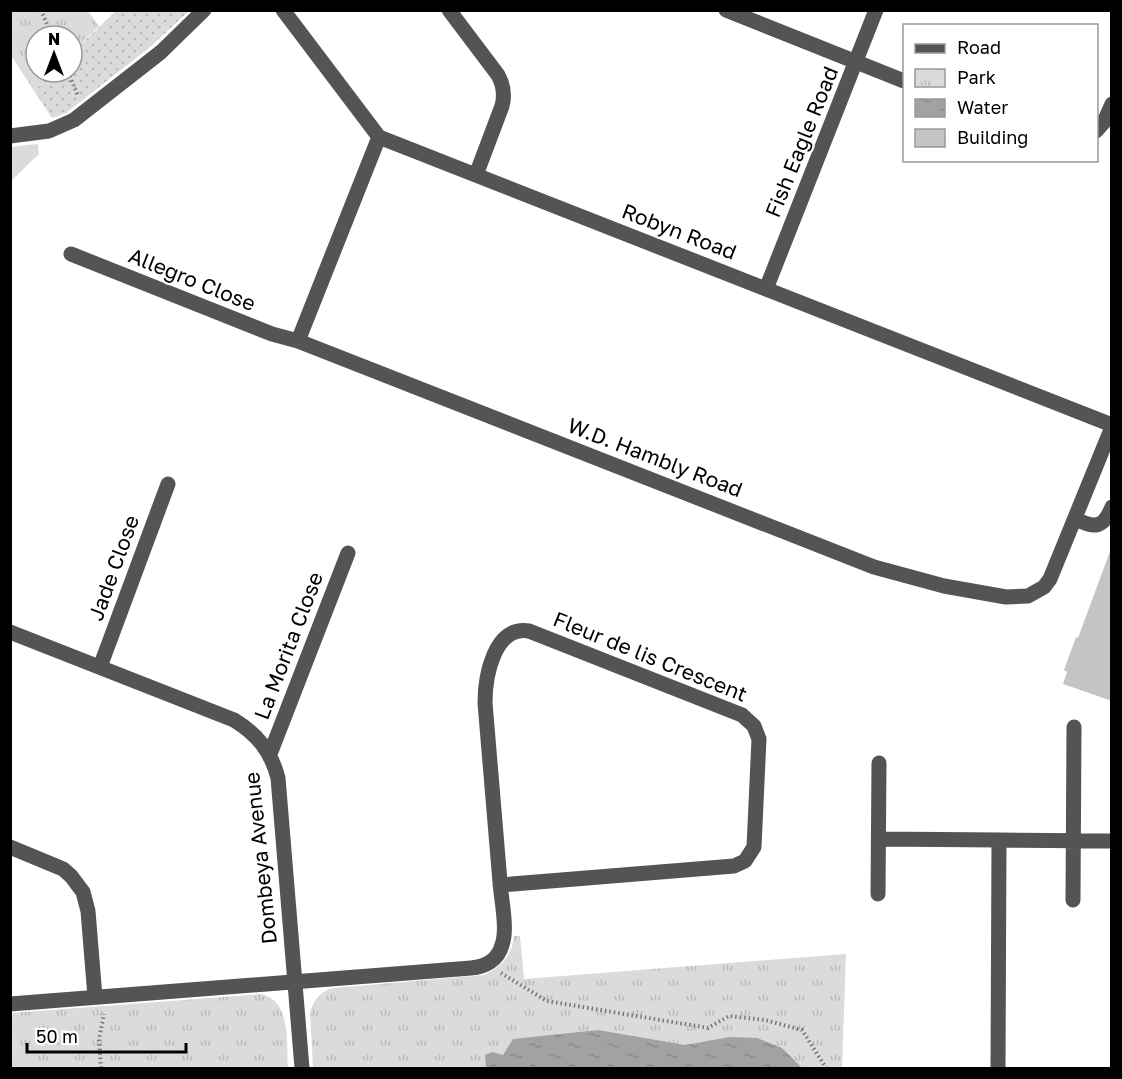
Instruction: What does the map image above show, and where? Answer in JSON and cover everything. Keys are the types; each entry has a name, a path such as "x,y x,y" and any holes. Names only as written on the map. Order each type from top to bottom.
{"street":[{"path":"10,136 49,131 65,125 86,112 160,52 204,10"},
{"path":"283,10 379,137 298,341"},
{"path":"449,10 498,75 503,87 502,106 476,175"},
{"path":"726,10 903,81"},
{"name":"Fish Eagle Road","path":"766,289 876,10"},
{"path":"1098,129 1104,122 1112,104"},
{"name":"Robyn Road","path":"379,137 1112,426"},
{"name":"Allegro Close","path":"71,254 272,334 298,341"},
{"name":"W.D. Hambly Road","path":"298,341 874,567 944,586 1017,598 1044,587 1055,571 1112,426"},
{"name":"Jade Close","path":"100,667 168,484"},
{"path":"1075,519 1091,526 1099,525 1108,518 1112,507"},
{"name":"La Morita Close","path":"270,754 348,553"},
{"name":"Fleur de lis Crescent","path":"491,961 501,950 504,935 500,885 485,685 489,668 504,637 516,630 529,631 742,714 754,726 759,739 754,847 745,861 734,866 500,885"},
{"name":"Dombeya Avenue","path":"10,632 234,720 248,728 260,739 270,754 278,778 302,1068"},
{"path":"1073,900 1074,726"},
{"path":"878,894 879,763"},
{"path":"879,839 1112,841"},
{"path":"998,1068 999,840"},
{"path":"10,847 63,869 72,876 83,892 102,997"},
{"path":"10,1004 478,967 491,961"}],"path":[{"path":"41,10 47,24"},
{"path":"73,84 86,112"},
{"path":"491,961 500,972 548,1001 708,1028 729,1016 765,1020 802,1030 826,1068"},
{"path":"101,1068 99,1039 102,997"}],"green space":[{"path":"10,11 88,11 99,26 84,41 84,24 24,24 24,75 11,55"},
{"path":"116,11 189,11 149,48 66,113 52,118 34,91 41,84 84,84 84,42"},
{"path":"30,84 41,84 34,91"},
{"path":"38,144 39,154 11,181 11,147"},
{"path":"514,936 520,936 524,979 846,954 842,1068 313,1068 310,1012 316,999 325,991 333,988 484,975 505,960"},
{"path":"261,994 271,998 283,1014 287,1035 288,1068 11,1068 11,1013"}],"water":[{"path":"598,1030 685,1045 730,1037 757,1038 782,1048 802,1068 486,1068 485,1055 492,1052 503,1055 513,1039"}],"building":[{"path":"1112,546 1112,701 1063,684 1067,672 1064,670"}]}
